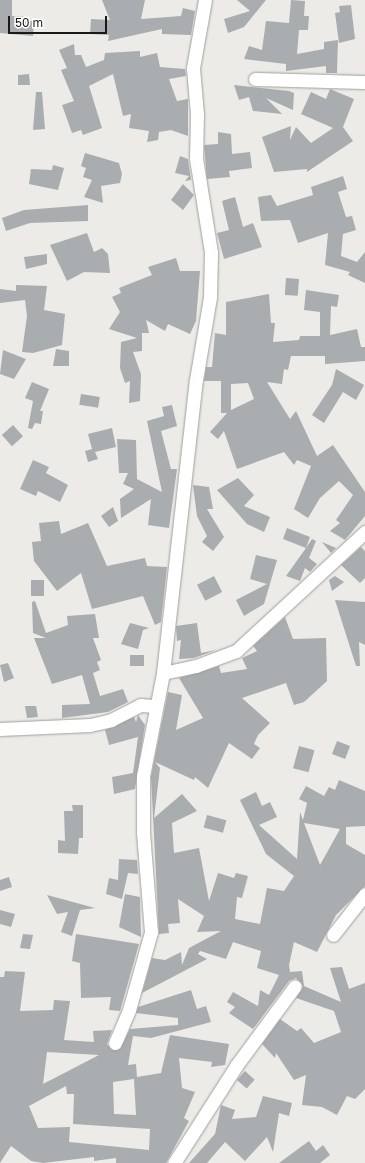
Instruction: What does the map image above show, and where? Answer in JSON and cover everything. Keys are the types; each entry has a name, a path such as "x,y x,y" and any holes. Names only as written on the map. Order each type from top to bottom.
{"street":[{"path":"115,1043 129,1010 151,932 142,801 146,756 163,673 196,380 210,297 211,252 196,158 197,114 193,68 205,0"},
{"path":"255,79 365,82"},
{"path":"163,673 196,666 236,651 365,532"},
{"path":"0,729 90,725 111,720 140,705 156,706"},
{"path":"333,935 365,894"},
{"path":"174,1163 236,1066 295,986"}],"building":[{"path":"0,0 12,0 12,16 23,16 18,21 34,21 33,36 0,33"},
{"path":"102,0 145,0 141,19 181,16 183,8 195,11 191,35 162,34 162,29 108,41 109,35 90,34 91,19 110,20"},
{"path":"237,0 266,0 244,27 228,33 224,19 250,11"},
{"path":"291,0 305,1 304,16 309,16 308,30 299,30 297,54 324,49 324,42 338,40 337,73 326,73 326,66 286,71 286,64 244,59 249,46 262,50 266,21 289,23"},
{"path":"351,5 355,39 339,43 335,13 340,12 339,6"},
{"path":"74,44 75,55 81,55 86,67 104,60 105,53 140,51 140,57 157,53 160,67 185,69 186,76 169,79 177,101 188,99 188,136 171,130 159,132 158,140 147,142 149,131 129,128 131,114 123,116 113,74 89,86 102,128 83,135 81,130 72,133 62,105 74,101 61,70 67,68 59,50"},
{"path":"29,74 30,85 18,85 18,75"},
{"path":"234,85 289,91 294,93 293,110 266,98 282,114 253,111 249,97 239,100"},
{"path":"330,89 354,99 343,127 353,141 307,172 307,169 274,172 262,137 291,126 290,140 296,127 311,143 333,128 301,114 311,92 326,99"},
{"path":"36,92 42,92 45,129 33,130"},
{"path":"218,132 231,134 232,154 250,152 252,168 229,171 230,177 207,179 204,145 218,144"},
{"path":"85,153 119,163 122,174 120,183 101,186 103,203 84,197 92,180 83,177 86,168 81,166"},
{"path":"180,156 188,159 191,180 185,181 189,176 175,173"},
{"path":"53,165 64,168 58,190 29,184 31,169 52,170"},
{"path":"343,176 347,189 338,192 346,217 352,216 356,230 343,234 341,256 357,262 365,252 365,283 348,275 350,272 325,265 328,233 298,243 290,220 261,221 258,197 271,195 277,206 313,195 311,187"},
{"path":"183,184 194,195 183,210 171,200"},
{"path":"235,197 243,227 253,223 262,247 224,259 217,233 229,230 222,201"},
{"path":"88,205 88,221 30,223 6,231 2,218 24,210"},
{"path":"87,233 94,252 102,248 108,254 110,273 84,272 67,281 50,245"},
{"path":"47,254 47,264 26,269 24,257"},
{"path":"176,258 180,271 200,271 196,321 190,334 168,324 165,331 146,320 149,333 142,333 142,351 133,352 141,374 140,401 129,403 130,381 125,383 120,368 121,342 137,338 109,329 120,312 112,297 121,293 119,288 152,275 148,267"},
{"path":"286,278 299,279 298,296 285,295"},
{"path":"16,285 47,286 44,310 65,314 62,345 33,353 22,352 27,316 25,300 0,303 0,289 16,291"},
{"path":"306,290 339,295 337,307 331,306 330,335 357,329 361,347 365,347 365,361 325,364 325,356 291,356 288,370 284,369 282,384 267,382 290,419 296,411 317,456 333,445 365,492 365,516 345,540 330,531 340,523 336,520 353,495 339,481 320,498 308,518 294,509 311,466 297,460 294,465 284,452 237,469 224,431 218,439 210,432 227,413 221,413 221,381 204,381 206,367 212,367 215,333 226,335 226,302 269,294 271,323 275,323 273,342 299,340 300,336 320,336 320,312 304,310","holes":["248,383 254,399 231,410 231,384"]},
{"path":"56,349 69,351 69,366 53,366"},
{"path":"3,350 26,359 14,379 0,374"},
{"path":"336,369 364,385 356,400 343,392 324,423 312,415 332,385"},
{"path":"32,382 49,389 40,411 43,411 41,424 35,423 32,429 28,428 33,401 25,398"},
{"path":"81,394 100,397 98,408 79,405"},
{"path":"172,405 177,426 161,431 171,469 177,469 169,528 148,525 151,499 121,518 120,499 134,489 123,484 128,473 119,473 117,439 136,440 137,479 162,492 147,421 164,416 162,407"},
{"path":"13,425 23,436 12,446 2,435"},
{"path":"112,428 116,447 95,452 98,459 88,462 85,451 92,449 88,434"},
{"path":"33,460 49,467 46,473 68,485 60,502 38,491 36,496 20,489"},
{"path":"238,478 254,495 244,506 270,517 264,532 247,524 217,490"},
{"path":"193,485 209,487 213,509 207,509 224,537 213,551 202,542 207,536 197,516"},
{"path":"113,507 118,521 109,527 101,516"},
{"path":"59,521 61,534 88,523 107,566 145,558 147,566 167,567 161,622 155,625 143,596 92,609 81,573 57,591 34,561 32,542 41,541 39,523"},
{"path":"287,528 310,537 306,548 283,539"},
{"path":"312,539 316,541 309,558 317,564 310,572 305,568 300,581 286,576"},
{"path":"322,542 336,548 331,553"},
{"path":"361,547 365,551 365,578 360,583 341,565"},
{"path":"256,555 277,560 264,604 244,616 236,600 267,584 250,579"},
{"path":"214,576 222,592 205,601 197,585"},
{"path":"335,576 344,582 332,591 329,580"},
{"path":"31,580 44,580 44,596 31,596"},
{"path":"335,600 365,602 365,645 359,642 360,666 356,666"},
{"path":"35,601 46,633 68,625 67,616 95,614 99,638 93,638 101,660 97,662 100,670 93,673 100,696 123,689 128,702 108,712 62,718 62,705 90,704 82,675 52,684 34,638 46,638 33,633 32,602"},
{"path":"285,617 293,639 326,638 327,681 304,702 294,705 286,683 242,698 270,723 258,735 254,744 260,748 252,759 229,743 208,788 195,777 194,780 155,762 160,768 154,818 182,794 197,811 172,823 174,853 199,848 209,901 218,873 234,878 236,873 248,876 242,898 237,897 235,919 260,924 267,888 284,891 294,876 266,854 240,800 256,792 262,806 270,802 277,817 259,825 297,859 300,812 303,820 307,803 299,799 306,786 324,796 329,787 335,790 339,780 365,791 365,826 346,827 346,844 365,855 365,886 336,915 317,952 294,942 289,965 290,972 302,971 304,986 341,1002 330,968 342,967 349,989 365,983 365,1089 355,1099 347,1096 337,1115 322,1107 302,1105 306,1075 294,1080 276,1053 275,1058 262,1044 280,1019 297,1031 301,1028 314,1043 341,1032 334,1011 296,998 303,986 296,978 289,981 253,1029 229,1013 235,1007 227,1002 233,992 258,1006 260,990 269,995 279,975 257,968 261,951 233,942 226,959 200,951 198,954 207,959 142,993 152,958 165,960 181,952 182,965 189,948 221,931 197,932 204,916 178,899 180,923 168,924 169,933 159,934 151,777 168,692 182,695 176,730 203,718 179,678 219,666 221,673 247,669 242,658 257,651 253,646","holes":["304,823 340,829 320,865"]},
{"path":"130,623 149,628 143,630 138,649 121,644"},
{"path":"197,623 201,653 216,650 194,658 179,659 181,640 177,641 176,626"},
{"path":"130,655 144,655 144,666 130,666"},
{"path":"8,663 14,678 4,682 0,665"},
{"path":"25,706 36,706 38,717 27,718"},
{"path":"138,715 145,725 135,789 114,794 112,777 133,773 138,737 109,745 105,730 134,717 136,722"},
{"path":"337,741 350,746 345,759 332,754"},
{"path":"299,746 314,750 309,772 293,768"},
{"path":"72,805 83,805 83,838 79,838 78,854 58,853 58,840 65,841 64,811 73,811"},
{"path":"207,815 226,820 223,833 204,828"},
{"path":"119,859 137,860 138,874 128,873 122,899 106,894 109,878 118,880"},
{"path":"9,877 12,887 0,891 0,880"},
{"path":"125,894 140,897 141,937 119,927"},
{"path":"47,895 95,908 80,910 72,936 61,932 68,912 57,914"},
{"path":"0,910 15,914 11,927 0,924"},
{"path":"23,934 33,935 30,949 20,948"},
{"path":"76,934 139,944 120,1011 109,1010 111,997 81,998 80,963 72,961"},
{"path":"5,971 25,972 20,1011 53,1010 54,1000 70,1001 64,1040 94,1042 93,1031 112,1030 107,1044 112,1050 120,1049 130,1029 178,1025 178,1018 136,1013 138,1007 191,990 197,1009 206,1006 211,1022 151,1038 133,1036 128,1065 136,1064 137,1077 161,1073 170,1035 229,1044 225,1065 211,1067 212,1062 179,1058 182,1088 195,1092 184,1118 189,1121 166,1163 116,1163 116,1158 94,1161 94,1157 43,1163 31,1161 11,1146 0,1163 0,977 4,977","holes":["47,1052 99,1055 43,1084","134,1079 136,1115 114,1114 113,1082","66,1086 67,1094 74,1094 73,1124 150,1129 149,1150 69,1142 70,1127 38,1128 29,1106"]},
{"path":"245,1071 255,1080 247,1089 237,1080"},
{"path":"263,1096 292,1103 289,1116 279,1113 273,1152 267,1137 245,1161 225,1142 207,1163 189,1163 215,1134 221,1105 235,1110 232,1119 256,1117"},
{"path":"309,1141 316,1151 323,1145 330,1155 320,1163 279,1163"}]}
